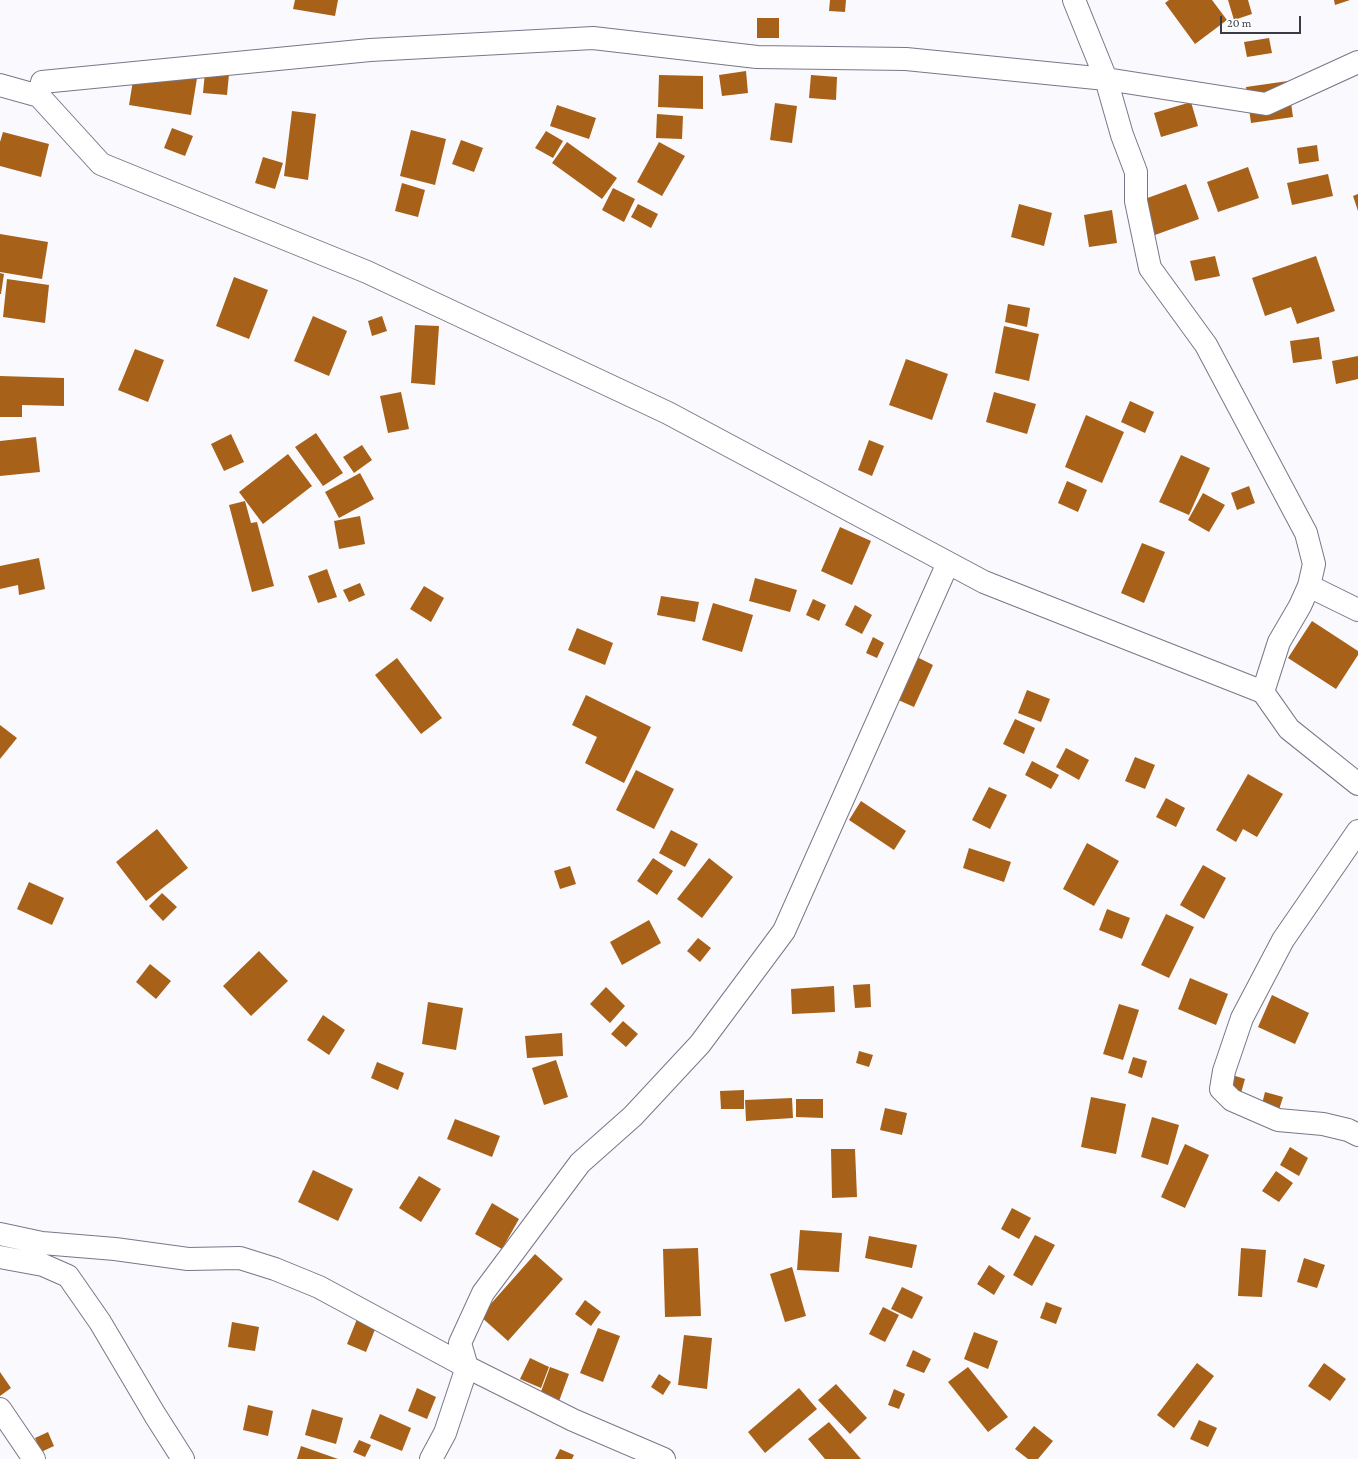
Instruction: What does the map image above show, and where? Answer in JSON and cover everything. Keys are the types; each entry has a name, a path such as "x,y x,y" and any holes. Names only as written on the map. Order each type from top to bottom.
{"street":[{"path":"1074,0 1106,79 1122,135 1136,172 1136,201 1150,268 1206,345 1306,533 1314,564 1309,586 1300,606 1279,642 1263,692"},
{"path":"38,96 42,82 370,50 593,38 757,57 906,59 1106,79 1266,104 1358,63"},
{"path":"0,85 38,96 101,164 367,272 661,410 984,582 1263,692 1289,729 1358,784"},
{"path":"431,1459 445,1433 467,1367 460,1343 483,1293 580,1163 633,1116 700,1044 784,931 948,563"},
{"path":"1309,586 1358,610"},
{"path":"1358,831 1283,940 1242,1018 1224,1071 1221,1089 1232,1100 1278,1120 1323,1124 1348,1130 1358,1135"},
{"path":"0,1234 42,1243 115,1249 188,1259 240,1258 275,1269 318,1287 467,1367 573,1420 664,1459"},
{"path":"0,1257 43,1265 68,1276 100,1322 183,1459"},
{"path":"0,1409 34,1459"}],"building":[{"path":"295,0 338,0 335,16 293,9"},
{"path":"830,0 846,0 845,12 829,11"},
{"path":"1169,0 1212,0 1227,20 1195,44 1165,3"},
{"path":"1228,0 1248,0 1252,14 1234,20"},
{"path":"1334,0 1350,0 1335,5"},
{"path":"757,18 779,18 779,38 757,38"},
{"path":"1269,38 1272,53 1247,57 1244,42"},
{"path":"136,62 198,72 191,115 129,105"},
{"path":"746,71 748,93 722,96 719,75"},
{"path":"205,72 229,74 227,95 203,93"},
{"path":"659,75 703,76 703,109 658,107"},
{"path":"811,75 837,77 836,100 809,98"},
{"path":"1288,81 1293,117 1251,123 1246,87"},
{"path":"1191,102 1198,126 1161,137 1154,113"},
{"path":"775,103 797,106 792,143 770,140"},
{"path":"557,105 596,118 589,139 550,126"},
{"path":"292,111 316,114 308,180 284,176"},
{"path":"657,114 683,116 682,139 656,138"},
{"path":"172,128 193,136 185,156 164,148"},
{"path":"411,130 446,139 435,185 400,176"},
{"path":"546,131 563,141 553,158 535,148"},
{"path":"3,132 49,144 41,177 0,166 0,142"},
{"path":"461,140 483,148 474,172 452,164"},
{"path":"567,142 617,178 602,199 552,163"},
{"path":"659,142 685,156 662,196 637,182"},
{"path":"1317,145 1319,161 1299,164 1297,148"},
{"path":"263,157 283,163 275,189 255,183"},
{"path":"1248,167 1259,198 1218,212 1207,182"},
{"path":"1328,174 1333,196 1292,205 1287,183"},
{"path":"402,183 425,190 418,217 395,211"},
{"path":"1186,184 1199,219 1155,235 1142,200"},
{"path":"613,188 635,199 624,222 602,210"},
{"path":"1358,194 1358,211 1353,196"},
{"path":"638,204 658,214 651,228 631,217"},
{"path":"1019,204 1052,213 1044,246 1011,237"},
{"path":"1112,210 1117,243 1089,247 1084,215"},
{"path":"0,234 48,242 42,279 0,272"},
{"path":"1215,256 1220,276 1195,281 1190,261"},
{"path":"1316,256 1335,311 1297,324 1291,307 1265,316 1252,278"},
{"path":"0,273 4,274 1,294 0,294"},
{"path":"234,277 268,290 249,339 216,326"},
{"path":"7,279 49,285 45,323 3,317"},
{"path":"1008,304 1030,308 1027,327 1005,322"},
{"path":"313,316 347,331 329,376 294,361"},
{"path":"382,316 387,331 372,336 368,321"},
{"path":"415,325 439,326 435,385 411,383"},
{"path":"1004,326 1039,334 1029,381 995,373"},
{"path":"1319,337 1322,359 1293,363 1290,341"},
{"path":"135,349 164,360 148,402 118,390"},
{"path":"1358,356 1358,379 1336,384 1332,361"},
{"path":"906,359 948,374 932,420 889,405"},
{"path":"0,376 64,378 64,406 22,405 22,417 0,417"},
{"path":"401,392 409,429 388,433 380,396"},
{"path":"994,392 1036,404 1027,434 986,422"},
{"path":"1130,401 1154,412 1145,433 1121,422"},
{"path":"1086,415 1124,432 1102,483 1065,467"},
{"path":"316,433 343,473 323,486 295,447"},
{"path":"231,434 244,462 224,471 211,444"},
{"path":"36,437 40,472 0,476 0,441"},
{"path":"869,440 884,446 872,476 858,470"},
{"path":"362,445 372,460 354,473 343,457"},
{"path":"288,454 312,486 263,524 239,492"},
{"path":"1181,455 1210,468 1189,515 1159,502"},
{"path":"360,473 374,499 339,518 325,492"},
{"path":"1067,481 1087,490 1078,512 1058,503"},
{"path":"1249,486 1255,503 1237,510 1231,493"},
{"path":"1203,493 1225,505 1209,532 1188,520"},
{"path":"245,501 251,523 257,522 274,586 252,592 229,505"},
{"path":"360,516 365,544 339,549 334,521"},
{"path":"840,527 871,541 852,585 821,571"},
{"path":"1142,543 1165,552 1144,603 1121,593"},
{"path":"39,558 45,589 19,595 18,585 0,589 0,566"},
{"path":"327,569 337,597 318,603 308,576"},
{"path":"755,578 797,590 790,612 749,601"},
{"path":"360,583 365,595 349,602 343,590"},
{"path":"424,586 444,598 431,622 410,609"},
{"path":"661,596 699,602 695,622 657,615"},
{"path":"813,599 826,605 819,621 806,615"},
{"path":"713,603 753,615 742,652 702,640"},
{"path":"855,605 872,615 862,634 845,625"},
{"path":"1312,621 1358,651 1358,655 1336,689 1288,658"},
{"path":"577,628 613,643 605,665 568,650"},
{"path":"873,637 884,643 877,658 866,653"},
{"path":"915,656 933,665 914,707 896,699"},
{"path":"397,658 442,718 421,734 375,675"},
{"path":"1027,690 1050,699 1041,722 1018,713"},
{"path":"586,695 651,727 624,783 585,763 597,737 572,725"},
{"path":"1015,719 1035,728 1024,754 1003,744"},
{"path":"0,725 17,738 0,759"},
{"path":"1066,748 1089,760 1079,780 1056,767"},
{"path":"1135,757 1155,765 1145,789 1125,781"},
{"path":"1032,761 1059,775 1051,789 1025,775"},
{"path":"636,770 674,789 654,829 616,810"},
{"path":"1248,774 1283,794 1257,837 1243,829 1236,842 1216,830"},
{"path":"989,787 1007,795 990,829 972,820"},
{"path":"1166,798 1185,808 1176,827 1156,817"},
{"path":"861,801 906,831 894,850 849,820"},
{"path":"157,829 188,868 146,901 116,862"},
{"path":"671,830 698,844 685,867 659,853"},
{"path":"1087,843 1119,861 1094,906 1063,889"},
{"path":"969,848 1011,862 1004,882 963,868"},
{"path":"653,858 673,871 657,895 637,881"},
{"path":"709,858 733,877 702,918 677,899"},
{"path":"1203,865 1226,878 1204,919 1180,905"},
{"path":"570,866 576,884 560,889 554,871"},
{"path":"29,882 64,898 52,925 17,909"},
{"path":"162,893 177,907 163,921 149,906"},
{"path":"1107,909 1130,918 1122,939 1099,930"},
{"path":"1166,914 1194,927 1169,978 1141,965"},
{"path":"649,920 661,943 622,965 610,942"},
{"path":"698,938 711,948 700,962 687,951"},
{"path":"259,951 288,981 251,1016 223,986"},
{"path":"150,964 171,981 156,999 136,982"},
{"path":"1190,978 1228,994 1216,1025 1178,1009"},
{"path":"870,984 871,1007 855,1008 853,985"},
{"path":"834,986 835,1012 792,1014 791,989"},
{"path":"606,987 625,1006 610,1023 590,1004"},
{"path":"1272,995 1309,1013 1295,1044 1258,1027"},
{"path":"428,1002 463,1008 456,1050 422,1044"},
{"path":"1119,1004 1139,1010 1123,1060 1103,1054"},
{"path":"323,1015 345,1030 329,1055 307,1040"},
{"path":"623,1021 638,1034 626,1047 611,1034"},
{"path":"562,1033 563,1056 527,1058 525,1036"},
{"path":"859,1051 873,1055 869,1067 856,1063"},
{"path":"1133,1057 1147,1061 1142,1078 1128,1073"},
{"path":"556,1060 568,1097 544,1105 532,1068"},
{"path":"377,1062 404,1073 398,1090 371,1078"},
{"path":"1229,1074 1245,1079 1241,1093 1225,1088"},
{"path":"744,1090 744,1109 721,1109 720,1091"},
{"path":"1265,1092 1283,1097 1278,1113 1261,1108"},
{"path":"1091,1097 1126,1104 1116,1154 1081,1147"},
{"path":"792,1098 793,1118 746,1121 745,1100"},
{"path":"796,1099 823,1099 823,1118 796,1117"},
{"path":"885,1108 907,1113 902,1135 880,1130"},
{"path":"1152,1117 1179,1125 1168,1165 1141,1157"},
{"path":"455,1119 500,1136 492,1157 447,1139"},
{"path":"1185,1144 1209,1155 1185,1208 1161,1197"},
{"path":"1290,1147 1308,1158 1299,1176 1280,1165"},
{"path":"831,1149 855,1149 857,1197 832,1198"},
{"path":"313,1170 353,1189 338,1221 298,1202"},
{"path":"1276,1171 1293,1183 1279,1202 1262,1191"},
{"path":"419,1176 441,1189 421,1222 399,1208"},
{"path":"492,1203 519,1219 502,1249 475,1234"},
{"path":"1012,1208 1031,1218 1019,1239 1001,1229"},
{"path":"800,1230 842,1233 839,1272 797,1270"},
{"path":"1035,1235 1055,1245 1032,1286 1013,1275"},
{"path":"869,1236 917,1245 912,1268 865,1258"},
{"path":"698,1248 701,1316 665,1317 663,1249"},
{"path":"1241,1248 1266,1250 1262,1297 1238,1296"},
{"path":"535,1254 563,1279 508,1341 480,1316"},
{"path":"1304,1258 1325,1265 1317,1288 1297,1282"},
{"path":"989,1265 1005,1276 994,1295 977,1284"},
{"path":"792,1267 806,1316 785,1322 770,1274"},
{"path":"902,1287 923,1297 912,1319 891,1309"},
{"path":"585,1300 601,1312 591,1326 575,1314"},
{"path":"1046,1302 1062,1308 1056,1324 1040,1318"},
{"path":"883,1307 899,1315 885,1342 869,1334"},
{"path":"357,1319 376,1327 366,1352 347,1344"},
{"path":"232,1322 259,1327 255,1351 228,1347"},
{"path":"598,1328 620,1336 603,1382 580,1373"},
{"path":"974,1332 998,1341 988,1369 964,1359"},
{"path":"684,1335 712,1338 707,1389 678,1385"},
{"path":"913,1350 931,1359 924,1373 906,1366"},
{"path":"530,1358 549,1367 541,1388 520,1379"},
{"path":"1197,1363 1214,1376 1174,1428 1157,1415"},
{"path":"1324,1363 1346,1379 1330,1401 1308,1386"},
{"path":"550,1367 569,1374 558,1404 539,1397"},
{"path":"968,1367 1008,1417 988,1432 948,1382"},
{"path":"0,1372 11,1388 0,1396"},
{"path":"659,1374 671,1382 663,1395 651,1387"},
{"path":"836,1384 867,1418 850,1434 818,1400"},
{"path":"417,1388 436,1397 427,1419 408,1411"},
{"path":"799,1388 817,1409 765,1453 748,1432"},
{"path":"894,1389 905,1394 899,1409 888,1405"},
{"path":"248,1405 273,1411 268,1436 243,1430"},
{"path":"312,1409 343,1418 336,1444 305,1435"},
{"path":"380,1414 411,1428 402,1451 370,1438"},
{"path":"1199,1420 1217,1428 1208,1447 1190,1439"},
{"path":"829,1422 861,1459 825,1459 808,1439"},
{"path":"1034,1426 1053,1441 1038,1459 1028,1459 1015,1449"},
{"path":"48,1432 54,1446 41,1452 35,1438"},
{"path":"359,1440 371,1445 365,1457 353,1452"},
{"path":"301,1446 338,1459 297,1459"},
{"path":"560,1449 574,1455 572,1459 555,1459"}]}
